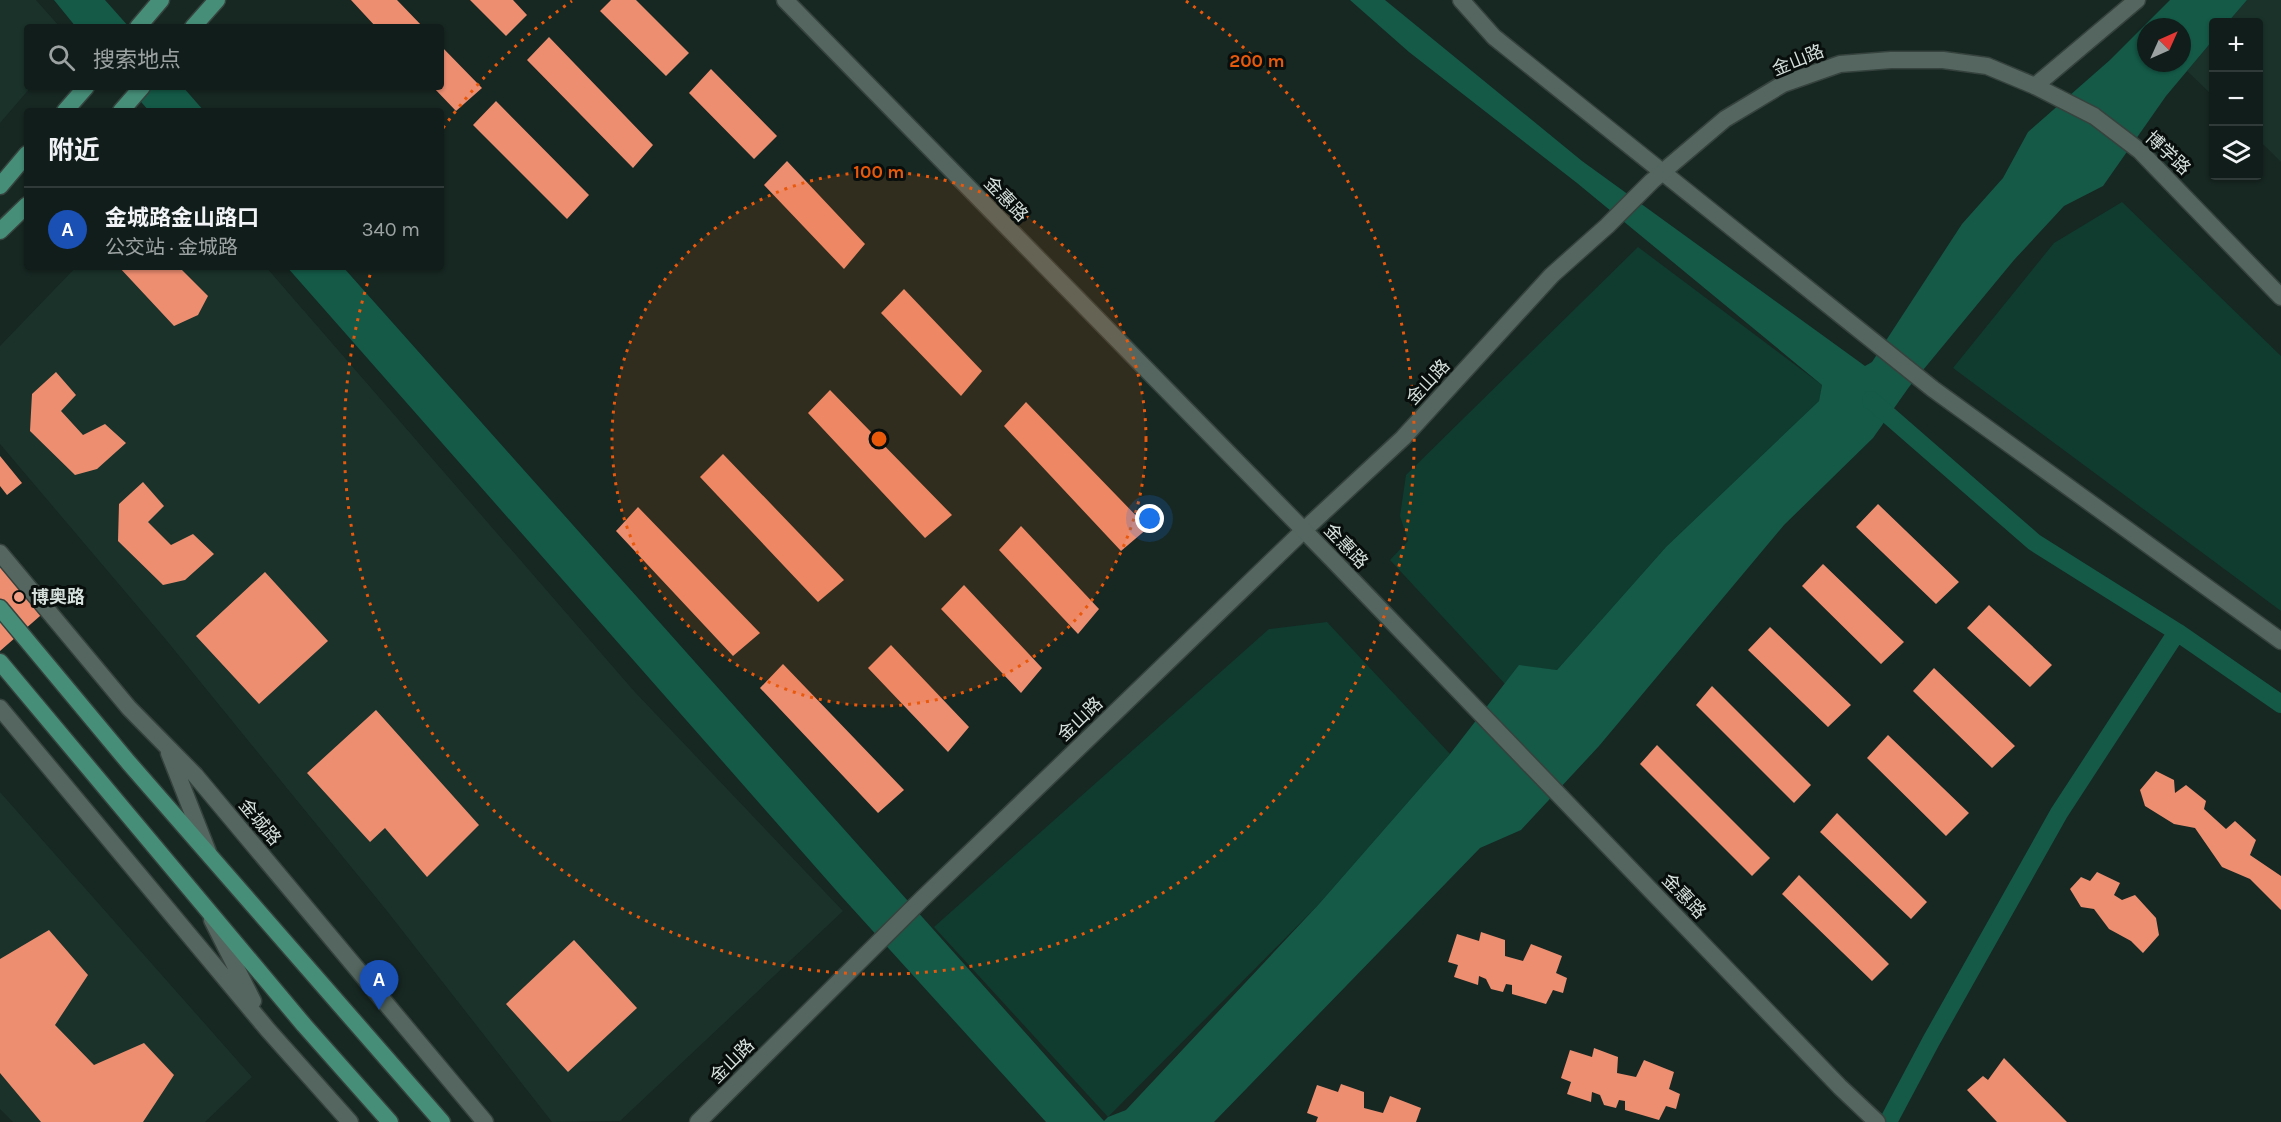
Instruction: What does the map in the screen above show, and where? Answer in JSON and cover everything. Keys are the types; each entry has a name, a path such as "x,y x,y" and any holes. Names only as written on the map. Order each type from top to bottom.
{"main road":[{"path":"141,24 161,0"},
{"path":"196,24 216,0"},
{"path":"68,108 83,90"},
{"path":"124,108 140,90"},
{"path":"0,186 24,158"},
{"path":"0,231 24,208"},
{"path":"0,609 442,1122"},
{"path":"0,662 304,1025 390,1122"}],"street":[{"name":"金惠路","path":"785,0 1572,807 1840,1088 1877,1122"},
{"path":"1461,0 1494,37 1657,177 1858,329 1933,389 2281,641"},
{"path":"2043,89 2137,0"},
{"name":"金山路","path":"698,1122 922,899 1303,531 1403,438 1552,275 1657,177 1725,119 1783,84 1840,64 1891,60 1943,60 1987,66 2043,89"},
{"name":"博学路","path":"2043,89 2094,116 2140,151 2281,297"},
{"name":"金城路","path":"0,552 129,708 195,775 485,1122"},
{"path":"0,708 268,1030 350,1122"},
{"path":"166,746 208,853"},
{"path":"203,903 268,1030"}],"shaded area":[{"path":"0,0 36,0 57,24 24,24 24,90 28,90 0,123"},
{"path":"54,0 105,0 126,24 74,24"},
{"path":"1350,0 1385,0 1582,161 1865,366 1872,362 1962,224 2003,178 2028,132 2110,60 2137,33 2137,72 2186,72 2166,96 2103,186 2064,206 2014,260 1909,387 1873,438 1784,525 1599,746 1521,830 1480,848 1214,1122 1046,1122 842,897 290,270 346,270 1104,1121 1126,1110 1319,904 1450,754 1519,665 1557,670 1666,547 1819,401 1822,385 1577,183 1409,52"},
{"path":"2170,0 2247,0 2231,18 2209,18 2209,45 2191,66 2191,18 2152,18"},
{"path":"2247,0 2281,0 2281,162 2263,144 2263,18 2231,18"},
{"path":"2209,45 2209,92 2188,72 2191,72 2191,66"},
{"path":"131,90 186,90 201,108 146,108"},
{"path":"2122,202 2281,356 2281,611 1953,368 2054,243"},
{"path":"1638,247 1822,385 1819,401 1666,547 1557,670 1519,666 1505,684 1390,560 1408,541 1400,516 1406,475"},
{"path":"73,270 269,270 634,691 843,911 620,1121 552,1122 387,911 167,641 0,444 0,346"},
{"path":"1327,622 1450,754 1319,904 1108,1117 934,927 1269,629"},
{"path":"0,792 252,1077 205,1122 13,1122 0,1109"}],"building":[{"path":"351,0 397,0 420,24 373,24"},
{"path":"470,0 513,0 527,15 506,36"},
{"path":"611,0 636,0 689,53 666,76 600,11"},
{"path":"549,37 653,145 633,168 527,60"},
{"path":"444,49 482,88 456,111 436,90 444,90"},
{"path":"711,69 777,136 754,159 689,93"},
{"path":"496,101 589,195 567,219 473,125"},
{"path":"787,161 865,244 844,269 764,185"},
{"path":"122,270 182,270 208,296 198,315 174,326"},
{"path":"904,289 982,371 961,396 881,313"},
{"path":"56,372 76,395 61,411 83,435 105,424 126,443 97,469 75,475 30,431 32,394"},
{"path":"830,390 952,515 925,538 808,413"},
{"path":"1026,402 1148,528 1121,551 1004,426"},
{"path":"723,454 844,580 818,602 700,477"},
{"path":"0,456 22,483 7,495 0,486"},
{"path":"143,482 164,506 148,522 171,545 193,534 214,554 185,580 163,585 118,541 119,504"},
{"path":"1878,504 1959,582 1936,604 1856,527"},
{"path":"638,507 760,633 733,656 616,531"},
{"path":"1021,526 1099,609 1078,634 999,550"},
{"name":"博奥路","path":"0,560 48,609 0,651"},
{"path":"1823,564 1904,642 1881,664 1802,586"},
{"path":"265,572 328,641 259,704 196,636"},
{"path":"964,585 1042,668 1021,693 941,609"},
{"path":"1989,605 2052,665 2030,687 1967,628"},
{"path":"1770,627 1851,705 1828,727 1748,650"},
{"path":"891,645 969,727 948,752 868,668"},
{"path":"783,664 904,790 878,813 760,688"},
{"path":"1934,668 2015,746 1992,768 1913,691"},
{"path":"1712,686 1811,785 1794,803 1696,705"},
{"path":"376,710 479,825 427,877 385,828 370,842 307,773"},
{"path":"1888,735 1969,813 1946,836 1867,758"},
{"path":"1657,745 1770,858 1752,876 1640,764"},
{"path":"2156,771 2174,780 2175,793 2186,785 2206,801 2204,809 2226,829 2235,821 2256,840 2250,855 2281,876 2281,910 2250,879 2222,867 2195,828 2174,824 2145,806 2140,790"},
{"path":"1837,813 1927,902 1911,919 1820,832"},
{"path":"2097,872 2120,883 2114,895 2122,900 2135,895 2156,918 2159,935 2143,953 2131,941 2109,929 2094,909 2081,907 2070,889 2081,877 2090,881"},
{"path":"1799,875 1889,964 1872,981 1782,894"},
{"path":"49,930 88,975 55,1025 94,1065 144,1043 174,1075 143,1122 41,1122 0,1073 0,959"},
{"path":"1481,932 1505,940 1505,956 1523,961 1531,944 1562,956 1556,973 1567,978 1563,993 1553,990 1546,1004 1512,994 1512,985 1506,984 1503,992 1491,989 1486,979 1479,976 1478,985 1454,977 1458,965 1448,962 1457,934 1479,941"},
{"path":"574,940 637,1008 568,1072 506,1004"},
{"path":"1594,1048 1618,1057 1617,1073 1636,1077 1644,1060 1674,1072 1669,1089 1680,1094 1676,1109 1666,1106 1659,1120 1625,1110 1625,1101 1619,1100 1616,1108 1604,1105 1600,1095 1592,1092 1591,1102 1567,1094 1571,1082 1561,1078 1570,1050 1592,1057"},
{"path":"2004,1058 2067,1122 1997,1122 1967,1090 1983,1076 1988,1080"},
{"path":"1341,1084 1364,1092 1364,1108 1383,1113 1390,1096 1421,1108 1416,1122 1316,1122 1318,1117 1307,1113 1317,1085 1338,1092"}],"waterway":[{"path":"1871,400 2034,542 2177,632 2281,704"},
{"path":"1888,1122 2059,813 2177,632"}],"place":[{"name":"博奥路","path":"19,597"},
{"name":"金城路金山路口","path":"379,1010"}]}
